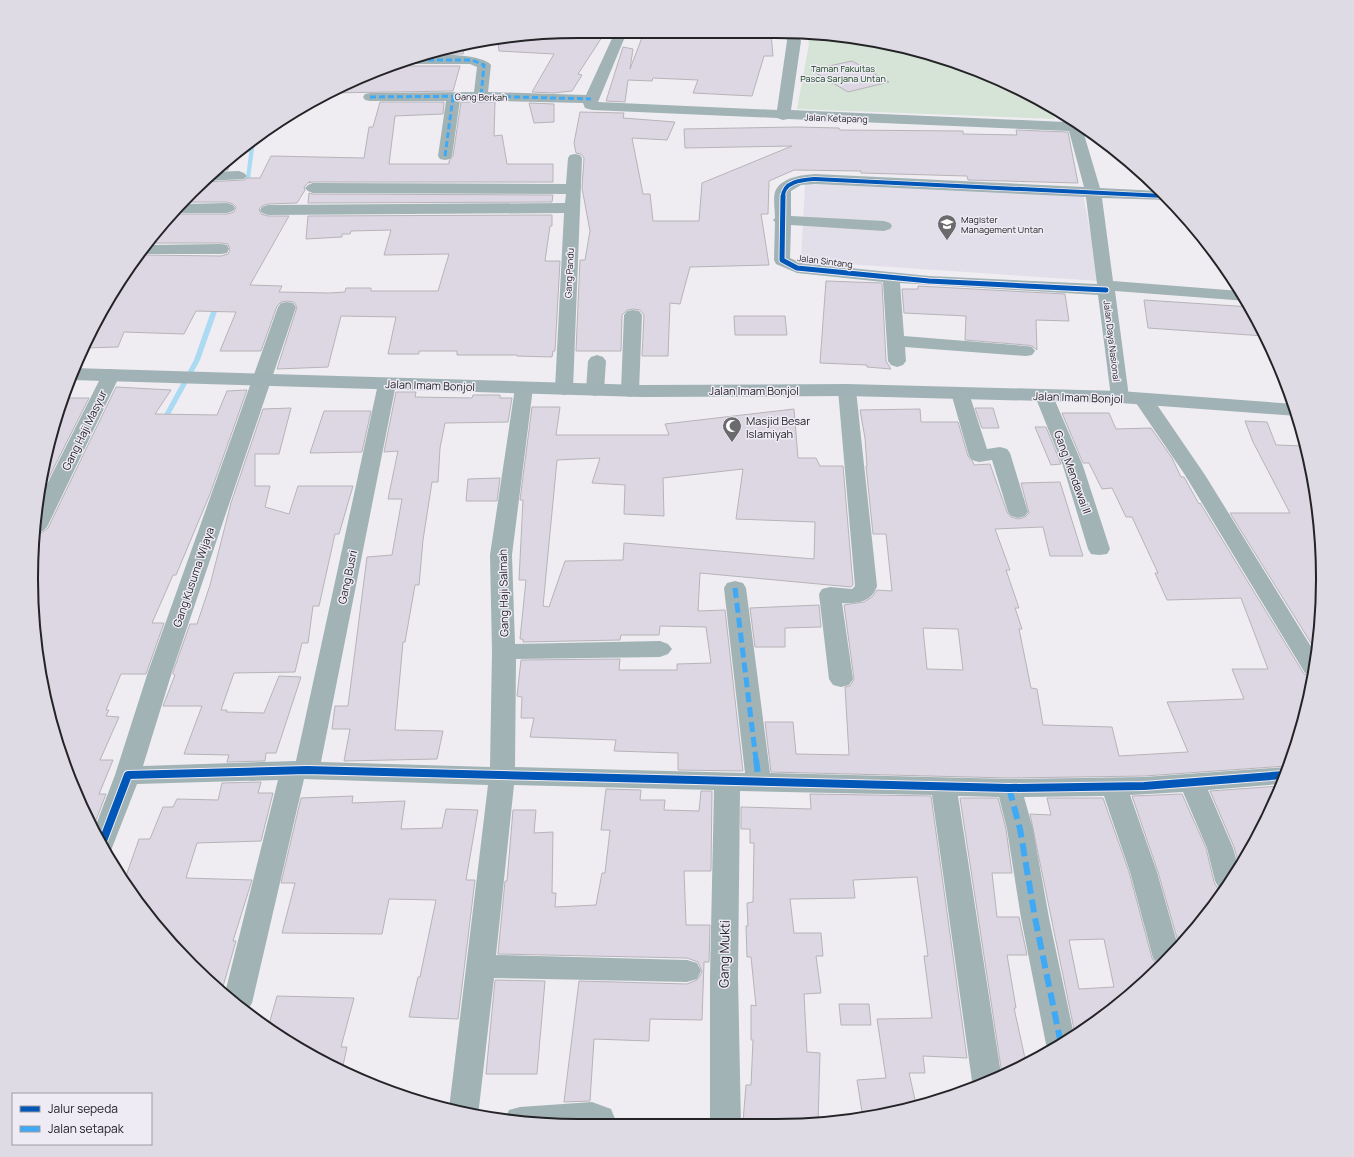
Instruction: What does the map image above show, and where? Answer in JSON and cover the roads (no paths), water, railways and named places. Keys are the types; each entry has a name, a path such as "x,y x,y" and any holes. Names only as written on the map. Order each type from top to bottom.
{"main road":[{"name":"Jalan Imam Bonjol","path":"78,374 630,391 847,390 960,393 1120,398 1288,410"}],"street":[{"path":"595,103 619,38"},
{"path":"783,116 793,38"},
{"path":"427,60 472,60 481,63 484,65 481,96"},
{"name":"Gang Berkah","path":"370,97 481,96 595,103"},
{"path":"445,156 453,97"},
{"name":"Jalan Ketapang","path":"595,103 783,116 1069,125"},
{"name":"Jalan Daya Nasional","path":"1077,130 1093,191 1120,398"},
{"name":"Gang Pandu","path":"564,389 575,158"},
{"path":"217,177 239,176"},
{"name":"Jalan Sintang","path":"1093,191 815,179 804,180 795,182 785,187 783,192 781,220 782,260 797,268 928,281 1105,287 1237,296"},
{"path":"313,188 573,189"},
{"path":"1093,191 1158,196"},
{"path":"184,209 226,208"},
{"path":"268,210 572,208"},
{"path":"781,220 884,226"},
{"path":"149,250 221,249"},
{"path":"891,277 897,361"},
{"name":"Gang Kusuma Wijaya","path":"104,838 128,775 160,672 287,308"},
{"path":"630,391 633,315"},
{"path":"896,341 1026,351"},
{"path":"595,390 597,361"},
{"name":"Gang Haji Masyur","path":"42,514 111,375"},
{"name":"Gang Busri","path":"238,998 300,770 387,384"},
{"name":"Gang Haji Salmah","path":"465,1107 502,776 504,652 501,555 524,388"},
{"path":"841,679 830,594 857,596 866,591 847,390"},
{"path":"960,393 979,456 1000,453 1018,512"},
{"name":"Gang Mendawai II","path":"1044,396 1074,466 1099,549"},
{"path":"1144,400 1203,488 1309,662"},
{"path":"735,588 759,783"},
{"path":"504,652 660,649"},
{"path":"128,775 300,770 759,783 1009,788 1114,787 1192,783 1278,775"},
{"name":"Gang Mukti","path":"725,1119 724,976 727,782"},
{"path":"1192,783 1220,848 1227,875"},
{"path":"944,787 986,1076"},
{"path":"1114,787 1128,821 1155,913 1165,954"},
{"path":"1009,788 1020,829 1035,918 1060,1038"},
{"path":"481,966 686,971"},
{"path":"552,1118 592,1116 600,1119"}],"waterway":[{"path":"247,186 252,148"},
{"path":"163,422 197,360 217,303"}],"place":[{"name":"Magister Management Untan","path":"947,241"},
{"name":"Masjid Besar Islamiyah","path":"732,443"}],"park label":[{"name":"Taman Fakultas Pasca Sarjana Untan","path":"843,74"}]}
